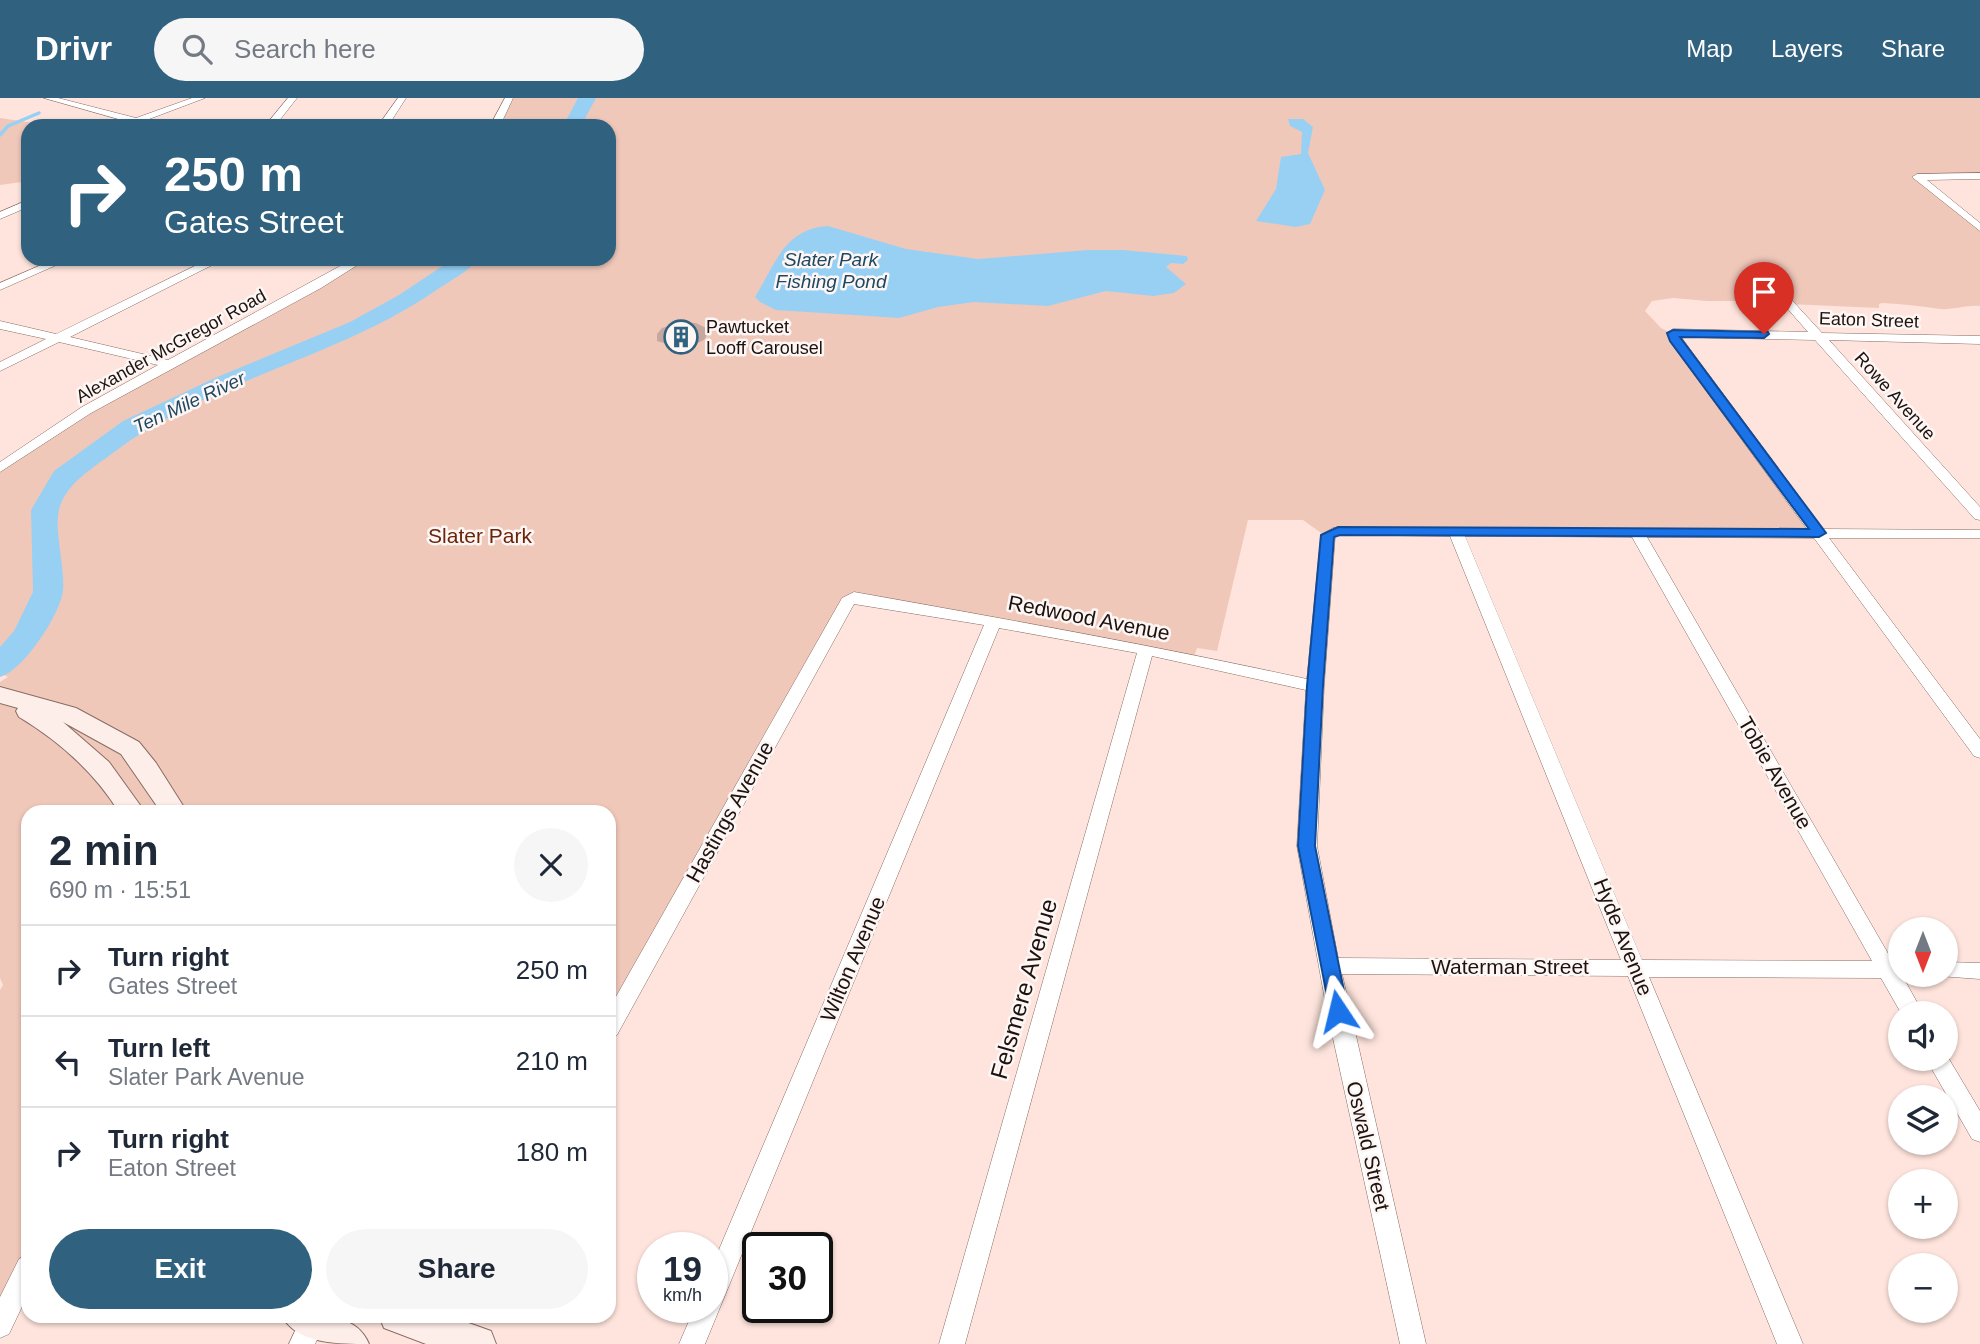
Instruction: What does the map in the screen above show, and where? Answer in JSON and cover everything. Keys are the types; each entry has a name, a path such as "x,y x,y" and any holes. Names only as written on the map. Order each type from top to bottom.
{"main road":[{"path":"2,696 65,735 128,805"},
{"path":"2,696 67,714 130,748 170,805"},
{"path":"446,1324 478,1344"},
{"path":"305,1328 351,1344"}],"street":[{"path":"48,98 120,119"},
{"path":"149,119 201,98"},
{"path":"276,119 293,98"},
{"path":"388,119 402,98"},
{"path":"498,119 509,98"},
{"path":"1979,225 1917,177 1980,176"},
{"path":"0,216 21,206"},
{"path":"0,287 48,266"},
{"path":"0,367 204,266"},
{"name":"Alexander McGregor Road","path":"0,468 62,425 349,266"},
{"name":"Rowe Avenue","path":"1786,299 1980,516"},
{"path":"0,325 170,364"},
{"name":"Eaton Street","path":"1819,533 1676,341 1673,333 1973,340"},
{"path":"1973,340 1980,352"},
{"path":"1455,531 1980,534"},
{"name":"Oswald Street","path":"1413,1344 1330,966 1307,846 1315,686 1328,535 1331,532 1455,531"},
{"name":"Hyde Avenue","path":"1455,531 1790,1344"},
{"name":"Tobie Avenue","path":"1637,533 1888,960"},
{"path":"1819,533 1980,752"},
{"name":"Redwood Avenue","path":"854,597 1146,649 1315,686"},
{"name":"Hastings Avenue","path":"616,1017 842,613 854,597"},
{"name":"Wilton Avenue","path":"728,1258 994,621"},
{"name":"Felsmere Avenue","path":"952,1344 1146,649"},
{"name":"Waterman Street","path":"1330,966 1888,970"},
{"path":"1958,971 1980,971"},
{"path":"1944,1071 1980,1132"},
{"path":"0,1325 21,1282"},
{"path":"692,1344 701,1323"}],"green space":[{"name":"Slater Park","path":"509,98 1980,98 1980,175 1919,174 1980,228 1980,306 1945,309 1882,303 1879,308 1788,304 1784,301 1673,298 1652,301 1645,311 1661,328 1669,332 1812,530 1324,535 1303,520 1248,520 1217,651 1197,648 1193,660 941,607 849,595 723,808 616,1007 616,805 21,805 21,1280 0,1324 0,990 3,985 0,978 0,682 8,677 0,673 0,468 78,414 347,266 616,266 616,119 498,119"},
{"path":"0,118 21,121 21,182 0,185"}],"water":[{"path":"1288,119 1303,119 1313,127 1308,153 1325,190 1310,224 1296,227 1256,221 1276,189 1281,157 1301,154 1302,132 1290,126"},
{"name":"Slater Park Fishing Pond","path":"828,226 906,249 978,259 1088,250 1123,250 1187,256 1188,260 1183,264 1171,263 1166,267 1186,284 1174,293 1153,296 1106,291 1048,306 974,302 938,307 899,318 776,310 760,302 755,297 776,260 791,241 813,229"}],"building":[{"name":"Pawtucket Looff Carousel","path":"683,322 696,323 710,330 704,340 693,345 677,347 657,341 657,334 662,328"}],"waterway":[{"name":"Ten Mile River","path":"576,119 587,98"},
{"path":"25,119 39,113"},
{"path":"0,135 8,126 21,121"},
{"name":"Ten Mile River","path":"0,667 28,635 48,592 45,510 64,477 132,426 224,383 358,327 407,300 457,266"}],"place":[{"name":"Pawtucket Looff Carousel","path":"681,337"}],"route":[{"path":"1338,1011 1307,846 1315,686 1328,535 1338,531 1819,533 1676,341 1673,333 1764,334"}]}
